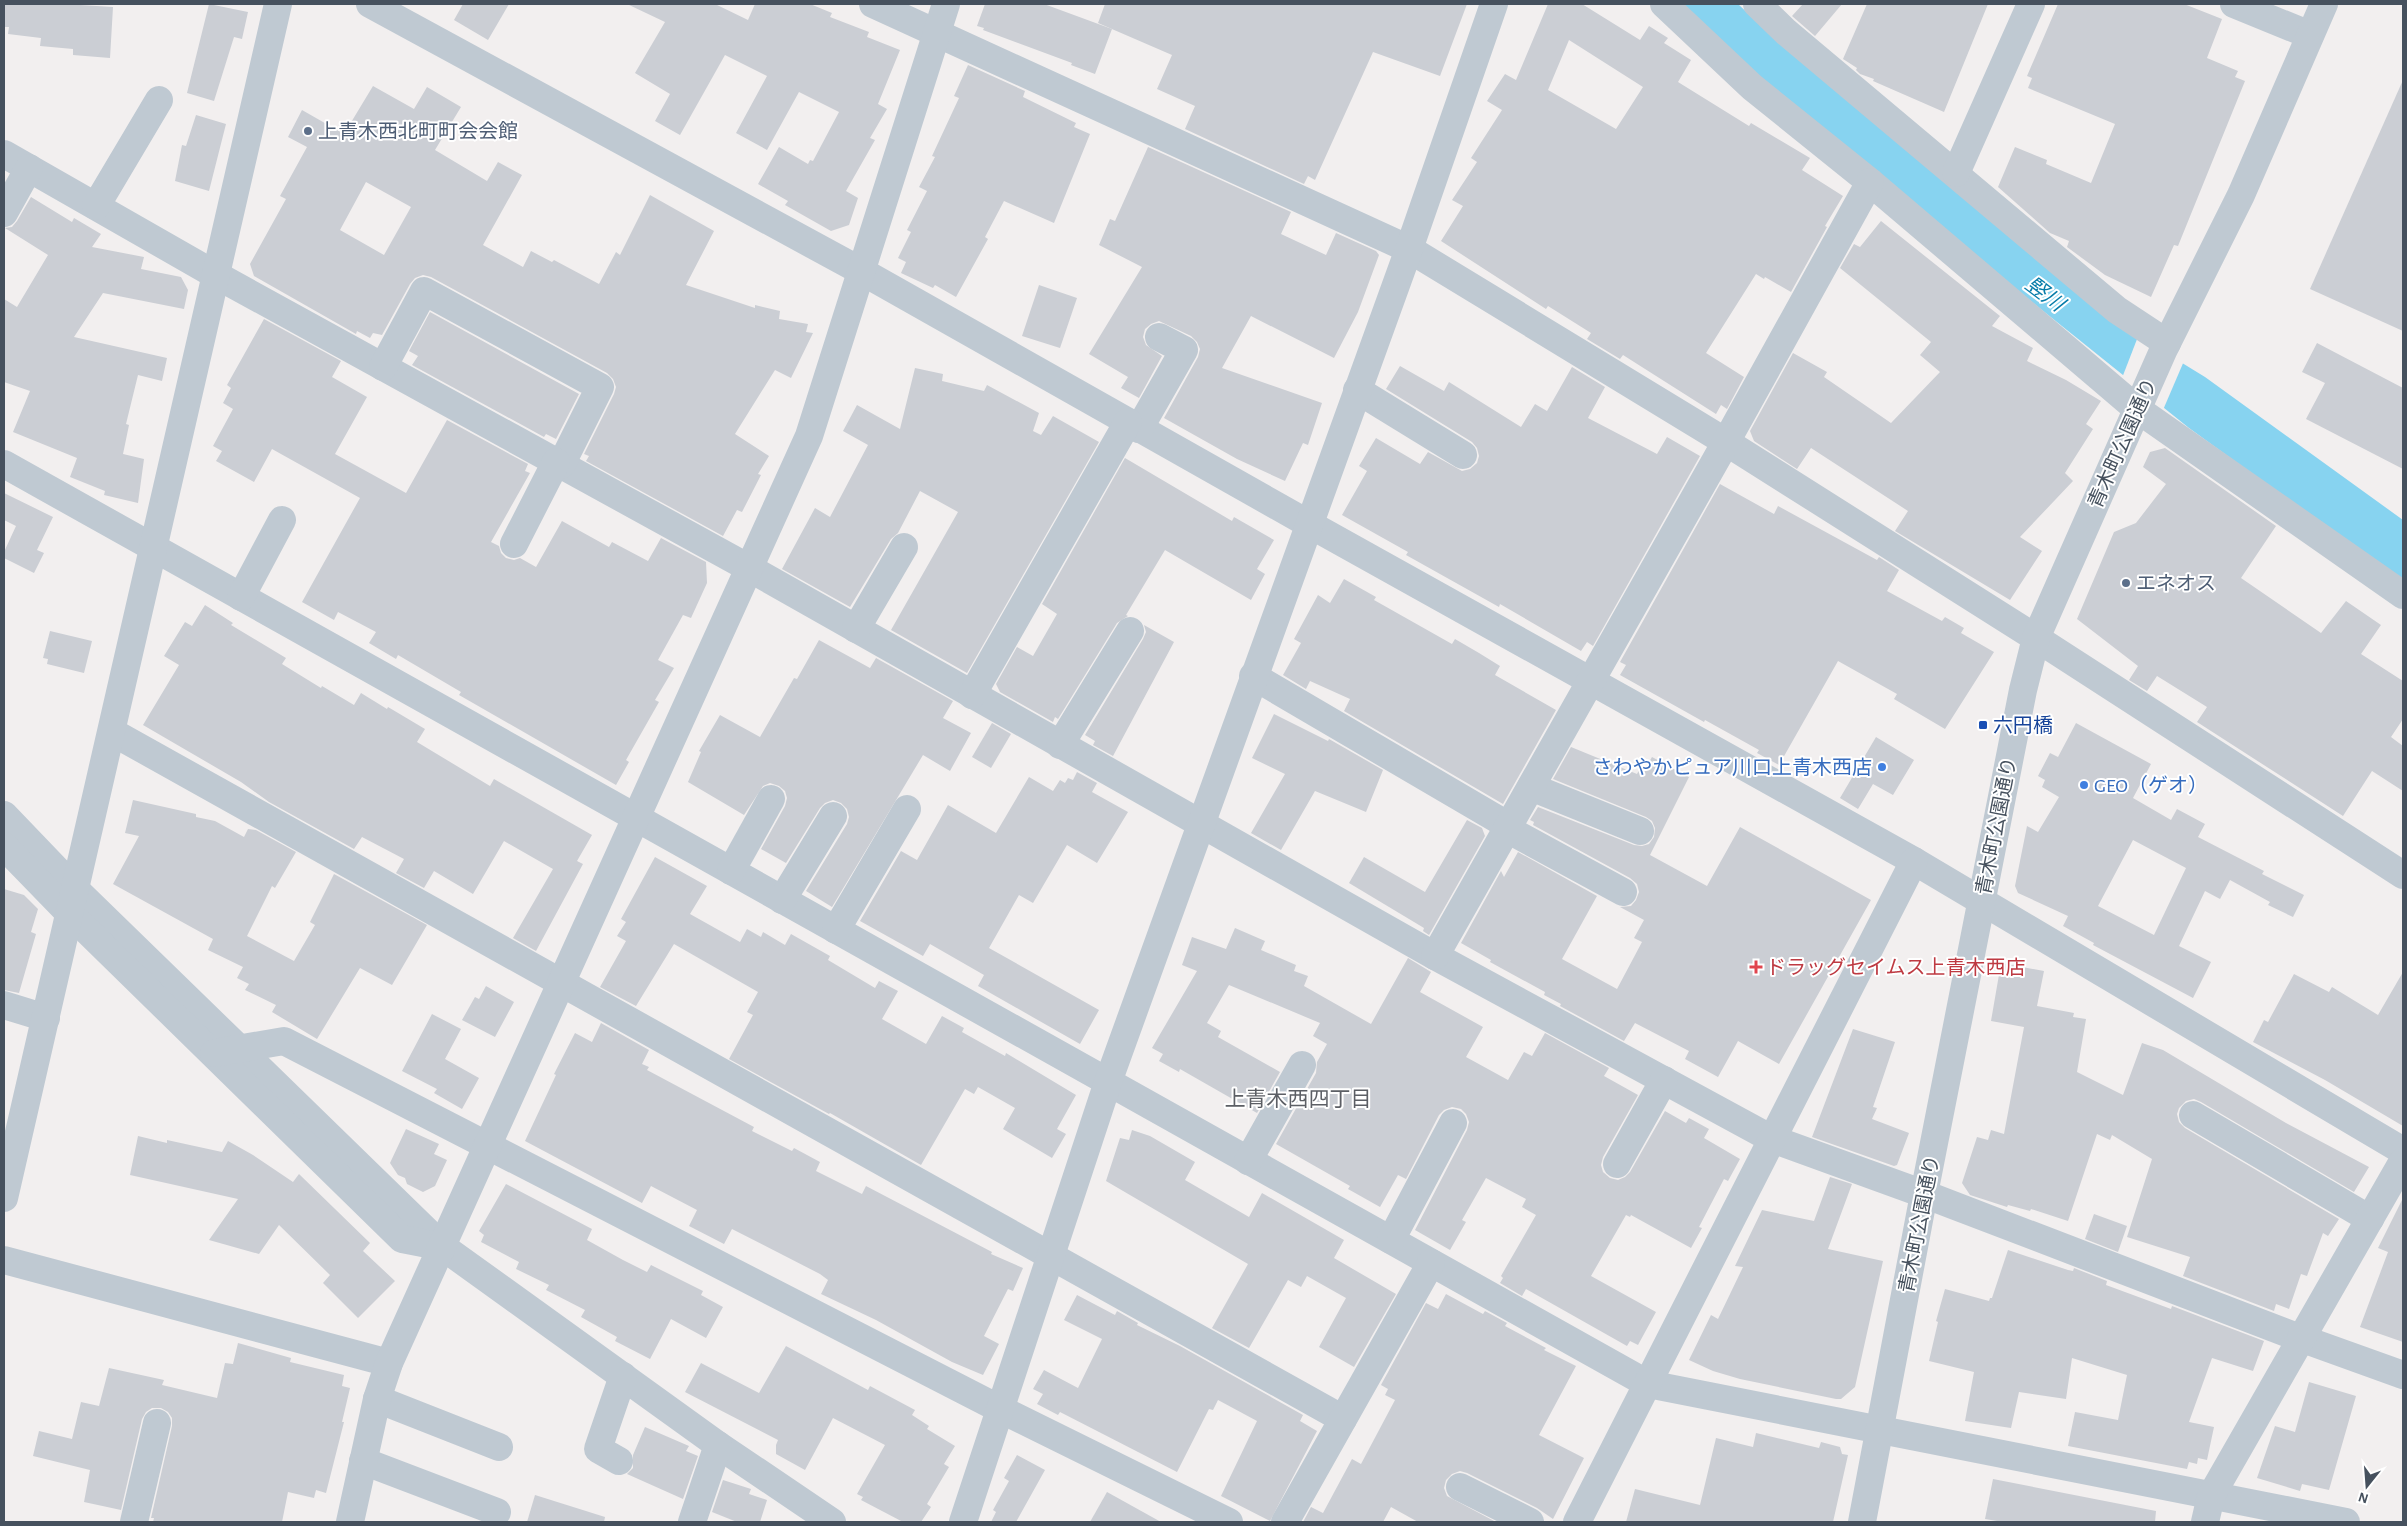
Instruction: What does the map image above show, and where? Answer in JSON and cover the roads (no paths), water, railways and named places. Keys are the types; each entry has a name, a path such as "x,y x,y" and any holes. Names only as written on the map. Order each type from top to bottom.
{"street":[{"path":"4,1198 278,4"},
{"path":"370,4 861,272 1590,681 1914,860 2403,1151"},
{"path":"872,4 937,32 1409,249 1726,442 2036,638 2403,876"},
{"path":"350,1522 377,1399 389,1363 809,436 946,4"},
{"path":"963,1522 1108,1082 1253,676 1409,249 1494,4"},
{"path":"1664,4 1752,87 2140,404 2403,595"},
{"path":"1757,4 1786,32 2117,310 2165,346"},
{"path":"1956,173 2032,4"},
{"path":"2234,4 2310,35"},
{"name":"青木町公園通り","path":"1862,1522 2022,690 2036,638 2165,346 2241,195 2324,4"},
{"path":"96,206 159,100"},
{"path":"4,154 383,367 749,568 1435,956 1772,1139 1924,1194 2300,1338 2403,1375"},
{"path":"4,213 29,168"},
{"path":"1435,956 1726,442 1870,182"},
{"path":"383,367 424,291 600,387 514,544"},
{"path":"972,695 1134,425 1184,350 1159,337"},
{"path":"1357,390 1463,454"},
{"path":"4,464 1648,1384 2346,1522"},
{"path":"241,597 282,520"},
{"path":"856,630 904,547"},
{"path":"1060,745 1130,631"},
{"path":"1253,676 1508,827 1623,892"},
{"path":"112,732 1343,1419"},
{"path":"1531,787 1640,831"},
{"path":"730,871 772,798"},
{"path":"836,930 907,809"},
{"path":"4,815 73,902"},
{"path":"782,900 833,816"},
{"path":"4,846 73,902 226,1051 402,1238 443,1247 718,1445 832,1522"},
{"path":"1577,1522 1914,860"},
{"path":"4,1005 46,1018"},
{"path":"226,1051 284,1041 1000,1409 1229,1522"},
{"path":"1248,1161 1302,1065"},
{"path":"1617,1164 1664,1080"},
{"path":"2193,1115 2370,1219"},
{"path":"1390,1240 1453,1122"},
{"path":"2205,1522 2211,1496 2300,1338 2403,1162"},
{"path":"4,1260 389,1363"},
{"path":"1285,1522 1431,1263"},
{"path":"619,1461 598,1449 623,1376"},
{"path":"377,1399 499,1447"},
{"path":"134,1522 157,1423"},
{"path":"692,1522 718,1445"},
{"path":"363,1461 497,1512"},
{"path":"1460,1487 1530,1522"}],"water":[{"name":"竪川","path":"1677,4 1738,4 1772,36 2125,328 2205,377 2403,520 2403,583 2189,428 1763,86"}],"place":[{"name":"上青木西北町町会会館","path":"308,131"},
{"name":"エネオス","path":"2126,583"},
{"name":"六円橋","path":"1983,725"},
{"name":"さわやかピュア川口上青木西店","path":"1882,767"},
{"name":"GEO（ゲオ）","path":"2084,785"},
{"name":"ドラッグセイムス上青木西店","path":"1756,967"}],"district":[{"name":"上青木西四丁目","path":"1298,1099"}]}
